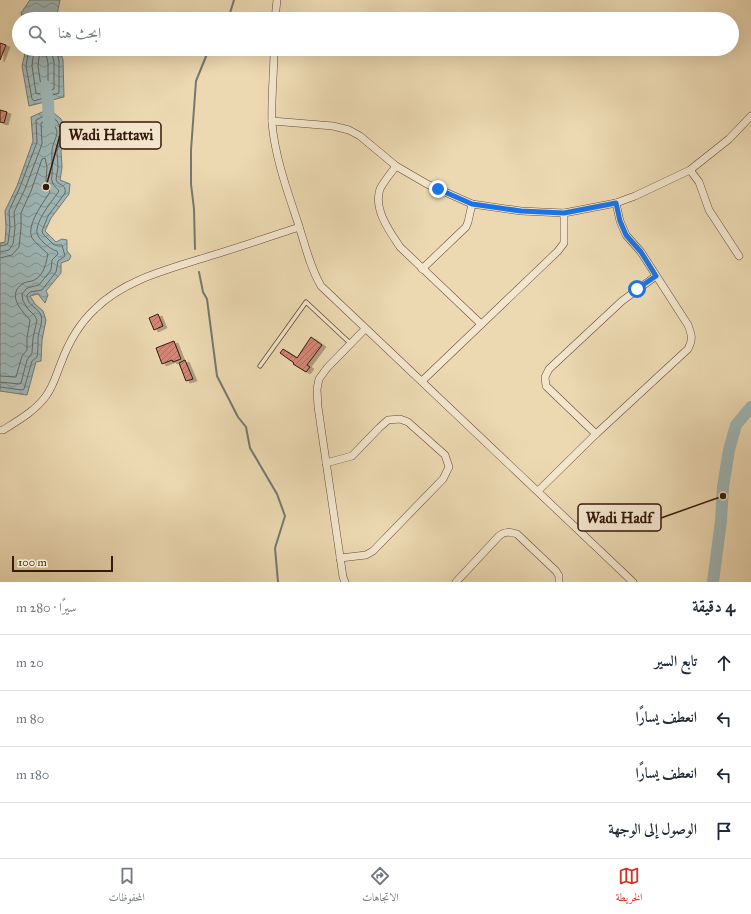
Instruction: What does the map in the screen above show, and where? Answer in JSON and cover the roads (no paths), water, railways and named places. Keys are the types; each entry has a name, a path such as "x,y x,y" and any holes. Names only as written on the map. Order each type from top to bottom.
{"street":[{"path":"276,12 277,0"},
{"path":"274,56 272,121 275,145 281,170 315,276 321,286 633,582"},
{"path":"272,121 333,126 349,130 360,136 396,166 428,184 472,204 521,211 564,213 616,203 635,196 690,170 729,139 751,116"},
{"path":"396,166 381,188 378,199 380,210 392,235 400,247 481,324"},
{"path":"690,170 699,182 709,210 739,256"},
{"path":"538,491 596,434 682,356 692,342 692,336 688,325 641,252 626,235 620,221 616,203"},
{"path":"422,269 466,227 472,204"},
{"path":"422,381 564,244 564,213"},
{"path":"0,430 3,430 34,410 46,396 57,377 70,344 81,326 94,310 112,294 133,283 173,268 254,243 299,226"},
{"path":"596,434 546,386 546,378 549,369 622,301 656,276"},
{"path":"345,582 326,463 317,389 319,379 327,368 365,329"},
{"path":"326,463 352,456 388,420 400,418 408,422 445,455 449,467 443,479 373,551 366,555 340,558"},
{"path":"456,582 499,536 503,533 509,532 517,534 556,571 559,582"}],"lane":[{"path":"260,366 306,302 351,344"}],"water":[{"path":"30,0 60,0 57,12 22,12"},
{"path":"24,56 62,56 64,97 29,106 22,66"},
{"path":"49,109 61,119 65,128 66,139 61,151 62,167 60,180 70,184 69,194 51,218 45,231 56,242 62,239 67,240 67,251 71,256 69,260 61,263 61,273 46,291 48,295 45,303 38,294 30,296 35,304 43,311 46,320 42,340 41,361 36,362 27,395 0,391 0,243 5,242 5,211 17,186 33,141 31,117"}],"waterway":[{"path":"230,12 234,0"},
{"path":"195,249 194,209 191,184 191,150 196,81 206,56"},
{"path":"45,86 48,101 49,125"},
{"path":"199,272 203,292 207,299 217,376 238,417 246,427 250,448 277,494 285,516 275,548 278,582"},
{"path":"713,582 721,521 723,487 729,450 736,425 751,407"}],"place":[{"name":"Wadi Hattawi","path":"46,187"},
{"name":"Wadi Hadf","path":"723,496"}]}
